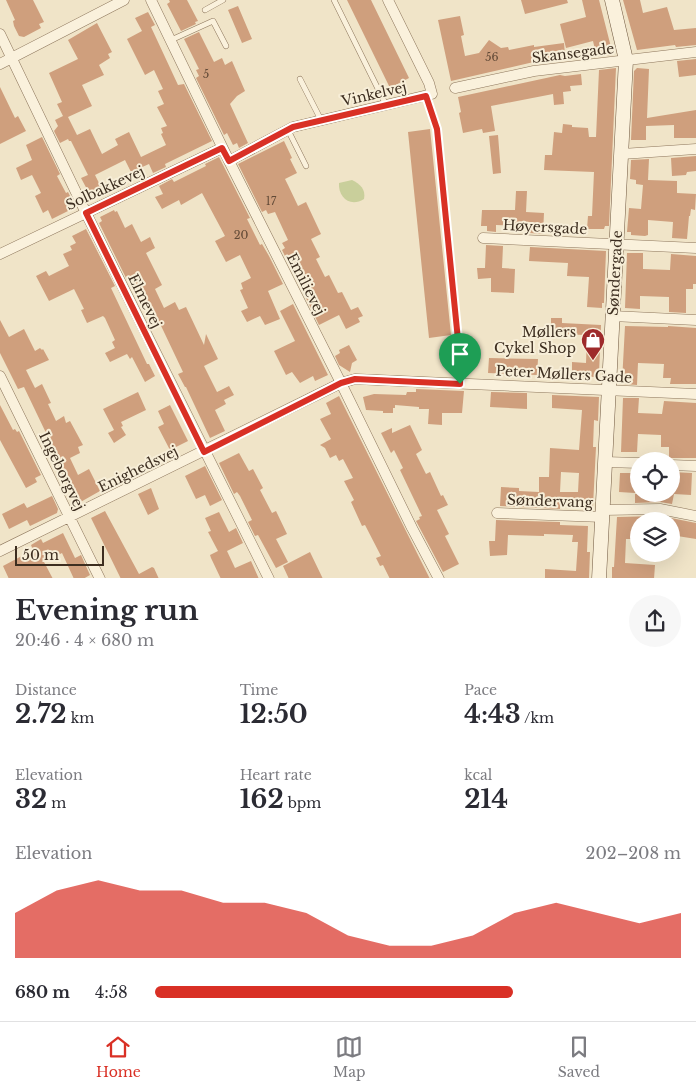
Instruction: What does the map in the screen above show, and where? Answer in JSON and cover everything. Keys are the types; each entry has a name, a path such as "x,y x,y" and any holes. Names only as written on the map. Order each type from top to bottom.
{"street":[{"path":"0,64 124,0"},
{"name":"Emilievej","path":"151,0 222,148 412,528 439,578"},
{"name":"Vinkelvej","path":"229,161 288,130 321,120 432,94 429,82 388,0"},
{"name":"Søndergade","path":"600,578 626,60 612,0"},
{"name":"Elmevej","path":"0,34 204,452 269,578"},
{"name":"Skansegade","path":"455,88 534,71 696,52"},
{"name":"Solbakkevej","path":"0,254 222,148"},
{"path":"622,154 696,149"},
{"name":"Høyersgade","path":"483,238 696,248"},
{"path":"612,316 696,320"},
{"name":"Ingeborgvej","path":"0,376 100,578"},
{"name":"Peter Møllers Gade","path":"341,383 355,379 696,394"},
{"name":"Enighedsvej","path":"0,551 341,383"},
{"path":"605,462 630,463"},
{"path":"680,465 696,466"},
{"name":"Søndervang","path":"497,513 603,513 660,509 696,516"}],"lane":[{"path":"205,10 223,0"},
{"path":"334,0 386,106"},
{"path":"170,40 213,21 226,46"},
{"path":"300,79 321,120"},
{"path":"426,96 437,129 460,360 460,384"},
{"path":"288,130 306,166"}],"green space":[{"path":"352,180 360,185 364,192 364,199 350,202 343,197 339,183"}],"building":[{"path":"6,0 33,0 44,22 39,24 41,28 24,37 19,36 14,26 13,21 15,20"},
{"path":"169,0 187,0 198,21 195,22 196,24 181,31 167,4 170,2"},
{"path":"347,0 371,0 409,78 390,88"},
{"path":"521,0 567,0 568,3 525,14"},
{"path":"582,0 599,0 613,55 599,56 599,54 596,54 593,41 566,48 560,24 586,17"},
{"path":"623,0 640,0 643,13 667,7 674,30 696,28 696,45 676,47 675,45 637,50"},
{"path":"238,6 252,39 242,43 228,10"},
{"path":"148,12 155,25 151,27 178,85 184,84 212,141 165,164 166,167 153,173 149,164 131,172 125,160 95,175 101,187 89,193 81,178 88,175 71,141 68,139 60,143 54,131 58,126 55,120 63,116 57,104 62,102 49,73 78,59 68,40 97,23 112,52 108,54 110,58 99,65 104,75 82,85 92,106 68,117 77,135 90,129 102,154 118,145 115,139 129,132 141,157 166,145 161,134 163,133 161,128 167,126 157,107 164,104 158,91 163,89 154,70 145,75 127,39 142,31 135,18"},
{"path":"460,16 464,35 461,36 465,56 479,53 489,40 501,48 508,47 509,50 534,45 534,47 564,43 565,55 561,56 561,59 538,61 451,81 438,20"},
{"path":"199,32 214,62 222,58 225,65 232,61 245,91 230,104 248,143 239,148 237,143 233,145 227,133 224,135 196,78 199,76 196,70 199,69 184,39"},
{"path":"696,59 696,75 679,77 677,61"},
{"path":"616,68 609,226 605,226 604,229 587,229 588,216 592,216 594,172 544,170 545,155 552,155 554,132 562,133 563,124 572,125 572,127 588,128 589,137 596,137 599,70"},
{"path":"637,68 649,69 647,118 696,110 696,138 674,138 674,125 646,126 646,140 631,140 634,71"},
{"path":"581,74 582,85 570,86 571,91 563,92 564,104 554,105 553,94 491,106 495,131 483,133 482,129 463,133 458,97 560,75"},
{"path":"0,87 15,118 18,116 26,131 0,144"},
{"path":"430,129 451,335 429,338 408,132"},
{"path":"498,135 501,173 493,174 489,136"},
{"path":"42,137 60,174 57,176 75,206 52,219 48,210 43,213 35,196 41,193 32,175 21,180 16,168 32,160 26,145"},
{"path":"284,141 297,173 285,179 298,206 306,202 321,234 311,239 320,257 316,259 325,277 329,275 338,293 342,292 351,310 358,307 363,316 358,318 360,322 346,329 339,315 319,325 307,297 282,250 285,248 282,243 288,240 275,212 268,214 266,210 262,212 238,164"},
{"path":"696,156 696,171 687,172 686,175 672,176 671,158"},
{"path":"219,157 250,218 247,219 260,245 262,244 283,284 268,291 280,319 265,325 260,316 247,322 241,311 248,308 240,290 243,289 241,283 251,278 240,255 226,262 215,241 225,236 202,193 181,205 179,200 162,209 155,197 163,194 159,186 172,179 174,182 206,166 205,164"},
{"path":"649,159 648,180 677,181 677,193 696,194 695,210 691,209 689,216 687,239 672,238 673,222 648,220 648,235 645,236 631,235 631,232 627,232 629,208 641,209 643,185 636,184 636,180 630,179 631,160"},
{"path":"516,191 527,191 526,212 544,213 543,234 530,233 531,229 527,229 527,226 496,225 496,232 487,231 487,226 481,226 482,210 515,210"},
{"path":"114,210 115,212 117,211 125,228 132,224 141,242 150,237 155,248 146,253 162,285 155,289 164,308 175,302 179,310 186,307 204,345 206,334 218,359 204,366 217,392 229,386 234,395 224,400 226,404 215,410 225,431 210,438 178,374 183,372 154,311 148,314 130,279 127,280 99,223 102,221 100,217"},
{"path":"86,229 115,286 111,288 147,364 149,364 155,376 145,382 132,357 130,359 127,354 110,362 105,353 115,348 112,342 115,340 103,316 87,323 81,310 84,309 74,289 49,301 36,276 46,271 49,276 69,266 63,254 72,250 70,246 76,243 72,236"},
{"path":"486,245 503,246 502,268 515,269 514,293 491,292 491,278 478,279 477,268 485,268"},
{"path":"530,247 606,251 604,303 602,303 602,308 587,307 589,277 567,276 568,263 529,261"},
{"path":"627,253 643,253 643,269 670,270 671,254 696,256 696,284 693,284 693,289 686,289 686,313 669,312 669,297 640,296 640,309 625,308"},
{"path":"293,304 328,375 315,381 313,376 300,383 292,372 286,375 274,351 295,341 280,311"},
{"path":"551,318 562,318 562,323 601,325 599,374 596,374 596,377 572,376 572,362 586,363 587,335 551,334"},
{"path":"0,320 9,337 24,329 35,351 40,348 43,349 49,360 26,370 35,388 42,384 51,403 48,404 56,421 64,416 66,423 70,421 83,445 78,447 80,453 70,458 78,475 89,469 100,491 77,504 51,453 47,455 39,439 47,435 24,387 18,389 0,353"},
{"path":"625,326 696,328 696,384 670,384 671,378 663,378 664,364 638,363 637,385 624,384 622,382"},
{"path":"349,345 357,360 352,363 350,372 339,365 335,356 340,353 339,350"},
{"path":"489,358 538,359 537,375 488,373"},
{"path":"416,389 464,391 462,413 442,413 442,425 428,424 429,409 419,409 419,407 395,405 393,413 366,410 363,397 374,394 406,395 407,392 416,392"},
{"path":"138,392 146,410 121,422 123,426 121,427 126,435 114,443 108,433 114,430 103,409"},
{"path":"491,392 527,393 527,409 490,407"},
{"path":"552,395 599,397 598,421 594,420 593,447 596,447 593,506 560,505 560,509 500,506 501,487 519,488 519,491 539,492 539,477 549,477 550,448 579,450 582,410 552,408","holes":["561,472 579,473 578,492 560,492"]},
{"path":"339,396 430,578 390,578 383,565 380,566 376,558 381,556 365,525 362,526 351,502 354,500 344,481 353,478 343,459 339,461 336,455 330,458 325,448 320,445 331,439 320,419 331,414 326,403"},
{"path":"623,398 639,398 638,413 662,414 664,401 696,403 696,458 680,458 680,452 669,452 669,447 661,447 661,435 638,434 637,452 621,452"},
{"path":"0,405 13,430 19,431 41,475 35,478 37,482 26,488 0,440"},
{"path":"170,405 188,441 170,450 158,427 164,424 158,411"},
{"path":"410,425 422,450 416,454 426,474 430,472 441,496 443,495 448,505 437,510 449,534 445,536 459,564 443,572 416,521 422,516 400,470 403,468 394,450 391,453 381,433 392,428 392,433"},
{"path":"239,453 249,471 253,469 263,488 260,490 272,513 276,511 287,534 276,539 288,562 276,568 258,535 255,536 248,522 252,520 240,496 237,492 234,494 219,463"},
{"path":"205,466 222,500 210,506 205,495 196,499 185,476"},
{"path":"680,472 692,473 691,495 680,494"},
{"path":"620,473 630,473 630,493 619,492"},
{"path":"151,488 159,509 148,515 138,494"},
{"path":"52,496 58,509 57,513 30,526 27,520 9,529 2,514 24,503 27,508"},
{"path":"105,511 139,574 152,567 159,578 121,578 91,518"},
{"path":"219,512 229,532 236,528 243,543 227,551 235,568 251,561 259,578 221,578 210,555 218,551 208,532 211,531 205,518"},
{"path":"617,517 630,517 630,539 626,539 625,563 655,565 654,578 612,578 612,567 614,567"},
{"path":"496,520 560,522 560,525 588,526 587,552 590,552 589,578 545,578 545,569 576,571 578,542 572,542 573,535 508,535 507,555 490,556 489,541 495,541"},
{"path":"680,520 696,523 696,539 680,536"},
{"path":"63,533 75,558 81,555 90,575 85,578 74,578 62,553 44,562 52,578 9,578 3,566 33,550 31,545 41,539 43,543"},
{"path":"310,552 323,578 289,578 283,566"}],"place":[{"name":"Møllers Cykel Shop","path":"593,361"}],"route":[{"path":"426,96 437,129 460,360 460,384 355,379 341,383 204,452 86,213 222,148 229,161 293,127 426,96"}]}
